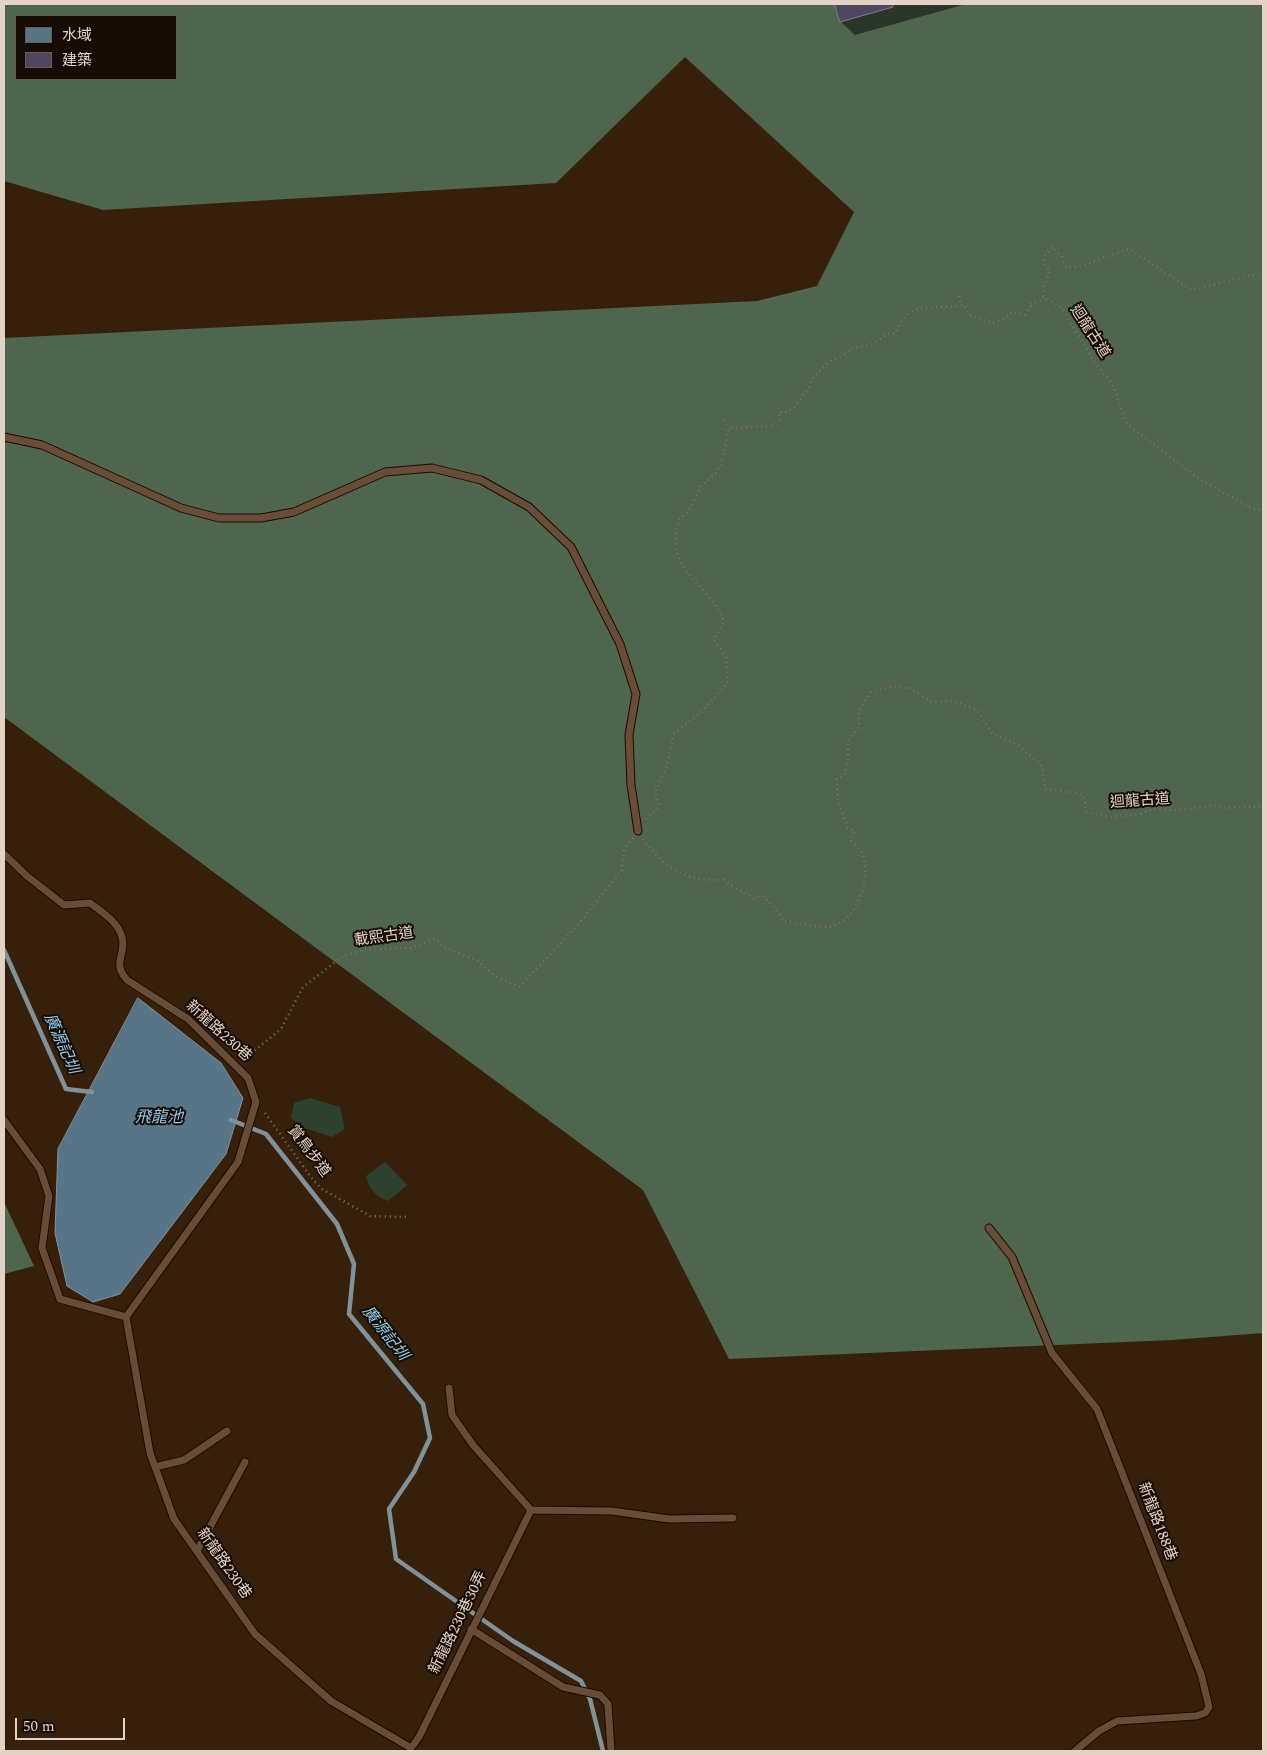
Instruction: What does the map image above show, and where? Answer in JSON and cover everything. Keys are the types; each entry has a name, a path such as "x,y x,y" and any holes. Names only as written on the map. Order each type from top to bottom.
{"lane":[{"path":"4,437 42,445 181,508 219,518 261,518 294,512 385,472 432,468 481,480 529,507 571,547 620,644 636,694 629,734 631,785 638,831"},
{"name":"新龍路230巷","path":"4,854 64,906 85,902 90,903 113,922 122,936 123,948 119,962 120,973 127,980 188,1019 248,1078 256,1102"},
{"path":"4,1120 40,1169 49,1196 42,1248 60,1299 126,1317 238,1162 256,1102"},
{"name":"新龍路188巷","path":"989,1228 1012,1257 1052,1353 1097,1409 1201,1674 1209,1707 1205,1713 1196,1716 1117,1721 1099,1731 1075,1751"},
{"name":"新龍路230巷","path":"126,1317 150,1453 174,1519 255,1634 331,1701 411,1749"},
{"path":"449,1388 452,1415 473,1445 531,1510 612,1511 669,1520 733,1518"},
{"path":"155,1467 184,1460 227,1431"},
{"path":"197,1551 245,1462"},
{"name":"新龍路230巷30弄","path":"411,1749 419,1737 531,1510"},
{"path":"473,1626 563,1687 600,1695 608,1704 611,1751"}],"path":[{"name":"迴龍古道","path":"1263,277 1256,274 1192,290 1129,249 1078,267 1066,267 1062,257 1052,247 1044,256 1044,264 1050,270 1044,286 1043,296 1062,308 1095,363 1112,383 1127,424 1199,479 1252,508 1263,510"},
{"path":"959,296 961,305"},
{"path":"723,420 729,428 774,426 779,421 780,412 787,412 793,408 807,391 815,375 850,348 867,346 875,343 882,335 896,333 899,323 905,316 919,309 964,305 968,314 992,323 1002,320 1012,312 1025,315 1031,306 1029,304 1031,302 1047,298"},
{"path":"638,831 651,813 657,810 659,805 655,792 667,766 674,733 698,714 728,683 726,657 714,639 724,622 723,618 714,603 691,579 677,554 676,539 679,520 689,510 702,486 716,474 721,464 729,428"},
{"name":"迴龍古道","path":"638,831 654,854 670,868 701,880 724,880 732,887 745,891 754,898 762,894 772,907 780,911 783,921 834,926 849,919 861,894 865,879 861,852 850,840 855,831 848,828 838,802 837,779 844,776 848,760 848,740 859,728 859,710 871,692 890,687 910,688 931,702 954,701 978,710 993,734 1017,744 1042,766 1046,789 1075,793 1084,797 1086,812 1110,817 1139,814 1154,809 1173,810 1214,806 1228,808 1263,806"},
{"name":"載熙古道","path":"236,1066 281,1029 303,987 343,956 368,948 410,948 436,939 442,946 478,961 495,976 519,987 577,926 622,870 624,850 638,831"},
{"name":"賞鳥步道","path":"256,1102 322,1189 370,1216 408,1217"}],"green space":[{"path":"4,4 1263,4 1263,1333 1172,1340 729,1359 643,1190 4,717 4,338 757,301 817,286 854,212 685,57 556,183 103,210 4,181"},
{"path":"310,1098 340,1107 345,1129 332,1137 305,1128 291,1118 294,1103"},
{"path":"385,1162 407,1185 388,1201 373,1192 366,1176"},
{"path":"4,1202 34,1266 4,1274"}],"water":[{"name":"飛龍池","path":"138,998 221,1063 243,1098 226,1154 120,1294 93,1302 67,1286 55,1233 58,1149"}],"building":[{"path":"835,4 893,4 893,7 840,22"}],"waterway":[{"name":"廣源記圳","path":"4,950 66,1089 92,1092"},
{"name":"廣源記圳","path":"231,1120 266,1134 337,1224 354,1264 349,1314 423,1404 430,1438 414,1472 389,1509 396,1559 513,1641 581,1681 590,1699 603,1751"}]}
